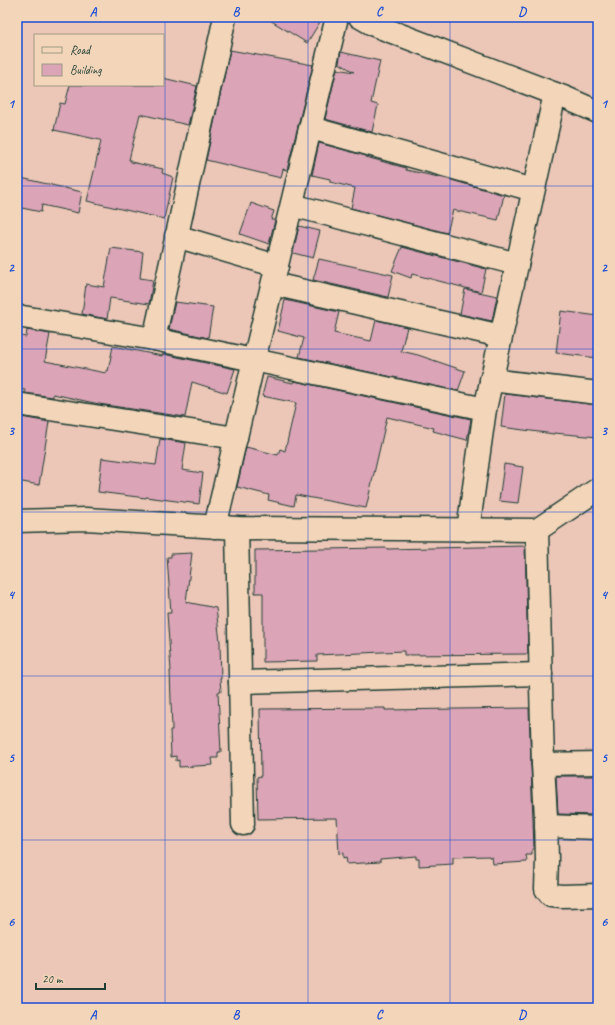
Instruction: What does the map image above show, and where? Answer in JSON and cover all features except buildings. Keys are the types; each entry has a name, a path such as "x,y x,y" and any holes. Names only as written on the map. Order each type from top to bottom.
{"street":[{"path":"154,339 225,17"},
{"path":"215,527 337,17"},
{"path":"360,17 374,25 555,94 598,112"},
{"path":"468,530 485,409 555,94"},
{"path":"311,128 533,190"},
{"path":"292,205 516,264"},
{"path":"176,236 275,275 501,336"},
{"path":"17,316 154,339 485,409"},
{"path":"491,380 598,393"},
{"path":"17,404 236,438"},
{"path":"17,521 86,519 237,528 537,530 598,489"},
{"path":"237,528 243,824"},
{"path":"537,530 547,860 546,888 551,895 598,895"},
{"path":"240,682 541,674"},
{"path":"543,764 598,763"},
{"path":"546,826 598,828"}]}
